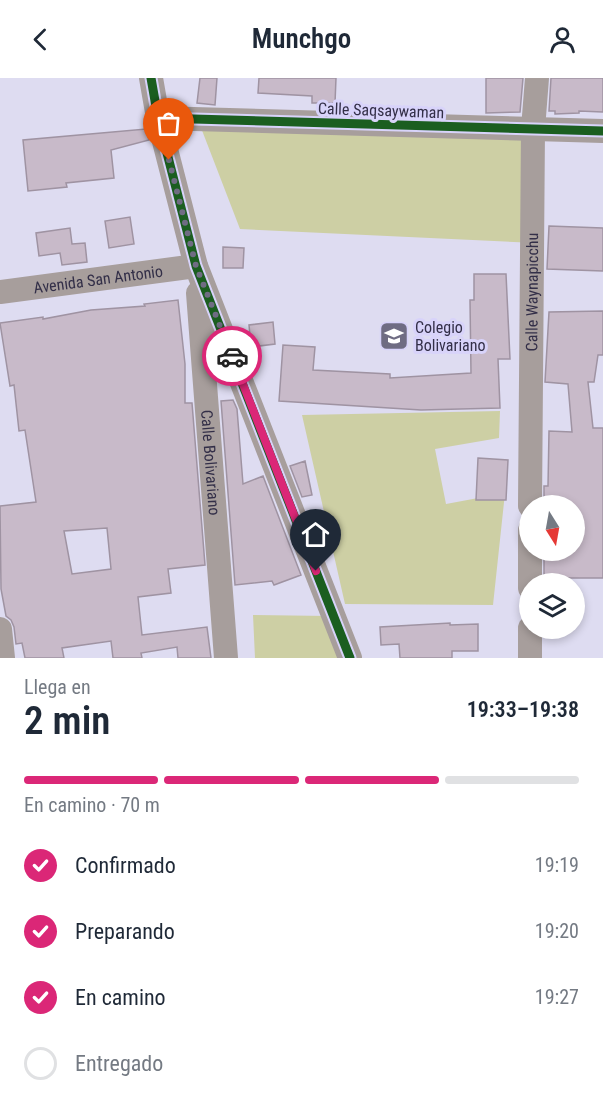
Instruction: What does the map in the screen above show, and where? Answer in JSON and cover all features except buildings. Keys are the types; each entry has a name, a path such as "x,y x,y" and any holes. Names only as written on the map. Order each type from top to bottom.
{"street":[{"path":"151,78 158,118 196,266 350,658"},
{"name":"Calle Waynapicchu","path":"530,495 533,129 537,78"},
{"name":"Calle Saqsaywaman","path":"158,118 603,131"},
{"name":"Avenida San Antonio","path":"0,292 196,266"},
{"name":"Calle Bolivariano","path":"196,266 226,658"},
{"path":"0,629 3,658"},
{"path":"530,639 530,658"}],"green space":[{"path":"198,120 538,129 536,243 240,229"},
{"path":"500,411 499,438 435,449 446,504 505,493 493,605 345,604 302,415"},
{"path":"253,615 329,616 342,658 255,658"}],"cycle path":[{"path":"151,78 158,118 196,266 350,658"},
{"path":"158,118 603,131"}],"way so far":[{"path":"169,160 196,266 232,356"}],"place":[{"name":"Colegio Bolivariano","path":"394,336"}],"route":[{"path":"232,356 316,571"}]}
